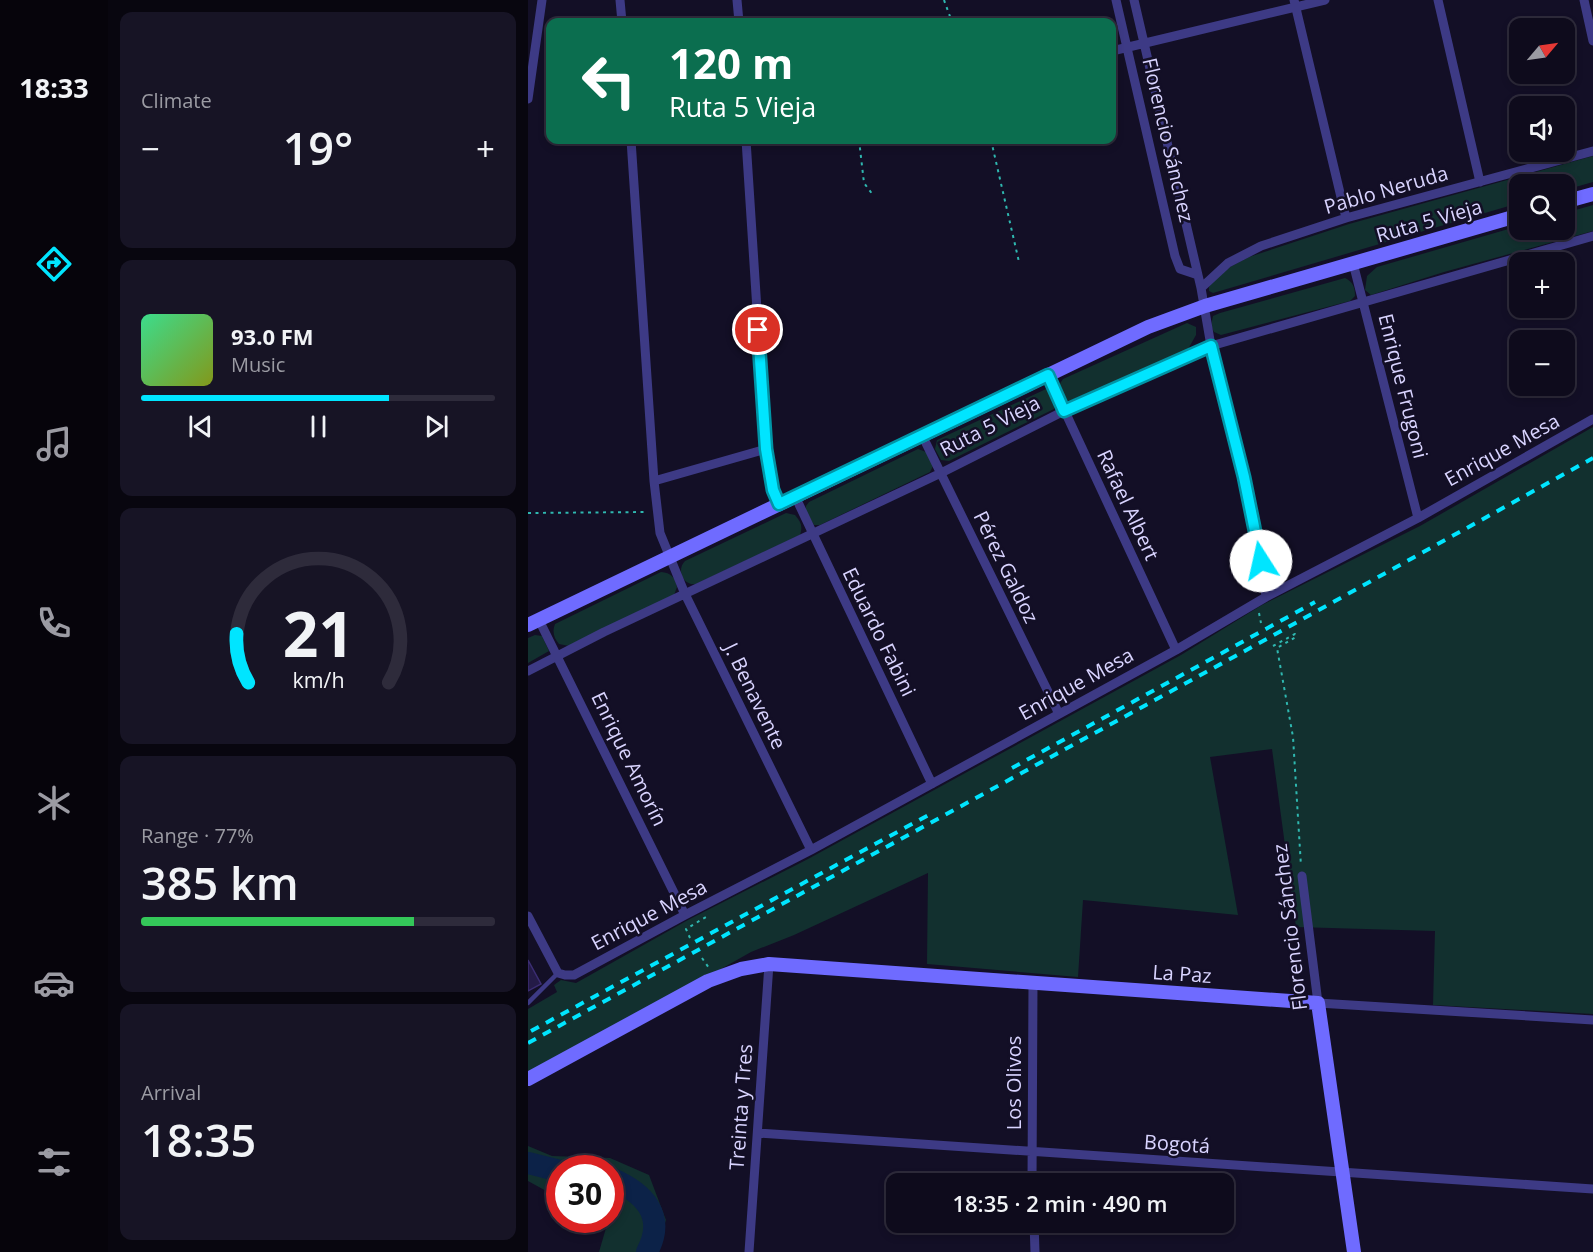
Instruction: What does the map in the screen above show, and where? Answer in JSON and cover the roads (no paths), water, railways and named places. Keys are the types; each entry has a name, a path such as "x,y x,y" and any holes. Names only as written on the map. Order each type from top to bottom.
{"street":[{"path":"528,99 542,0"},
{"path":"620,0 622,18"},
{"path":"736,0 738,18"},
{"name":"Florencio Sánchez","path":"1116,0 1175,256 1180,269 1198,274"},
{"name":"Florencio Sánchez","path":"1134,0 1198,274 1211,346 1259,543 1266,597"},
{"path":"1116,50 1295,4 1325,0"},
{"path":"1438,0 1480,182"},
{"path":"1584,0 1593,40"},
{"path":"1295,4 1346,218"},
{"name":"J. Benavente","path":"631,144 654,481 660,533 685,594 811,850"},
{"path":"746,144 766,449 773,490 779,504"},
{"name":"Pablo Neruda","path":"1201,288 1213,275 1242,254 1260,246 1346,218 1593,151"},
{"path":"1575,199 1593,194"},
{"name":"Ruta 5 Vieja","path":"533,623 1148,327 1205,306 1509,218"},
{"name":"Ruta 5 Vieja","path":"528,671 941,473 1064,411 1211,346 1593,236"},
{"name":"Enrique Frugoni","path":"1353,263 1418,518"},
{"name":"Rafael Albert","path":"1048,375 1176,650"},
{"name":"Enrique Mesa","path":"558,973 574,975 811,850 1176,650 1266,597 1418,518 1593,419"},
{"name":"Pérez Galdoz","path":"922,435 1059,714"},
{"path":"654,481 766,449"},
{"name":"Eduardo Fabini","path":"795,496 932,784"},
{"name":"Enrique Amorín","path":"533,623 558,656 685,915"},
{"name":"Florencio Sánchez","path":"1302,876 1354,1252"},
{"path":"528,916 558,973"},
{"name":"La Paz","path":"528,1079 708,981 748,967 769,964 1593,1020"},
{"name":"Treinta y Tres","path":"749,1252 769,964"},
{"name":"Los Olivos","path":"1032,1173 1033,983"},
{"name":"Bogotá","path":"758,1132 1593,1189"},
{"path":"1034,1233 1035,1252"}],"lane":[{"path":"528,1003 558,973"}],"waterway":[{"path":"528,1163 546,1168"},
{"path":"624,1185 641,1198 653,1216 653,1239 647,1252"}],"railway":[{"path":"528,1043 1593,458"},
{"path":"1012,768 1315,602"},
{"path":"531,1031 934,812"}]}
